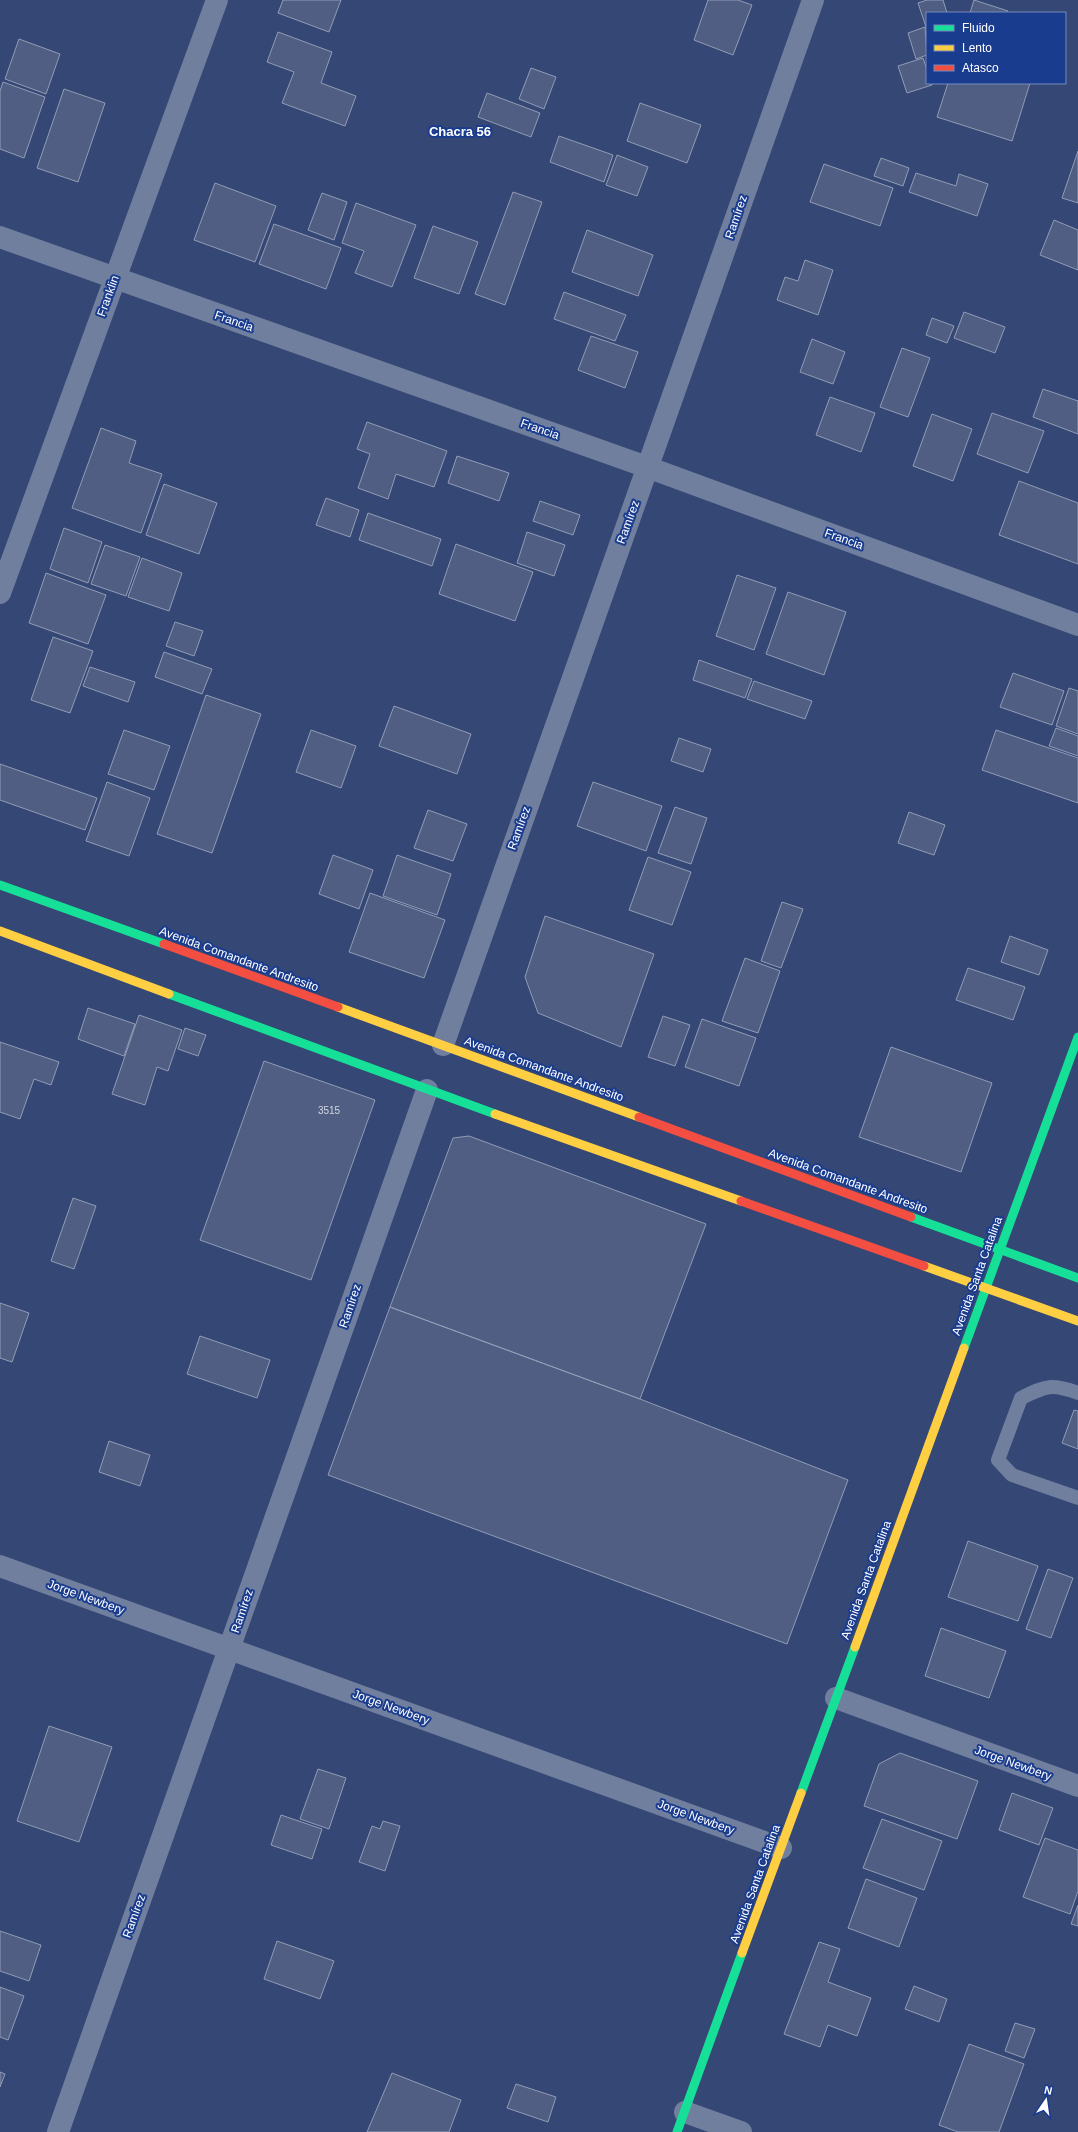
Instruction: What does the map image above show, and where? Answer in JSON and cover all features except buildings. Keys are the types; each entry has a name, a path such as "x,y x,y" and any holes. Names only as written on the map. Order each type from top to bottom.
{"main road":[{"name":"Avenida Comandante Andresito","path":"0,885 443,1045 1078,1278"},
{"path":"0,931 427,1090 1078,1321"},
{"name":"Avenida Santa Catalina","path":"677,2132 1078,1036"}],"street":[{"name":"Franklin","path":"0,593 217,0"},
{"name":"Ramírez","path":"443,1045 813,0"},
{"name":"Francia","path":"0,237 647,467 1078,624"},
{"name":"Ramírez","path":"58,2132 427,1090"},
{"name":"Jorge Newbery","path":"0,1566 781,1848"},
{"name":"Jorge Newbery","path":"836,1698 1078,1786"},
{"path":"685,2112 741,2132"}],"lane":[{"path":"1078,1393 1061,1386 1043,1387 1021,1398 998,1460 1012,1475 1078,1498"}],"traffic: fast":[{"path":"0,885 164,944"},
{"path":"169,994 495,1114"},
{"path":"964,1348 1078,1037"},
{"path":"911,1217 1078,1278"},
{"path":"801,1793 855,1647"},
{"path":"677,2132 742,1953"}],"traffic: slow":[{"path":"0,931 169,994"},
{"path":"338,1007 639,1117"},
{"path":"495,1114 741,1201"},
{"path":"924,1266 1078,1321"},
{"path":"855,1647 964,1348"},
{"path":"742,1953 801,1793"}],"traffic: jam":[{"path":"164,944 338,1007"},
{"path":"639,1117 911,1217"},
{"path":"741,1201 924,1266"}],"district":[{"name":"Chacra 56","path":"460,131"}]}
